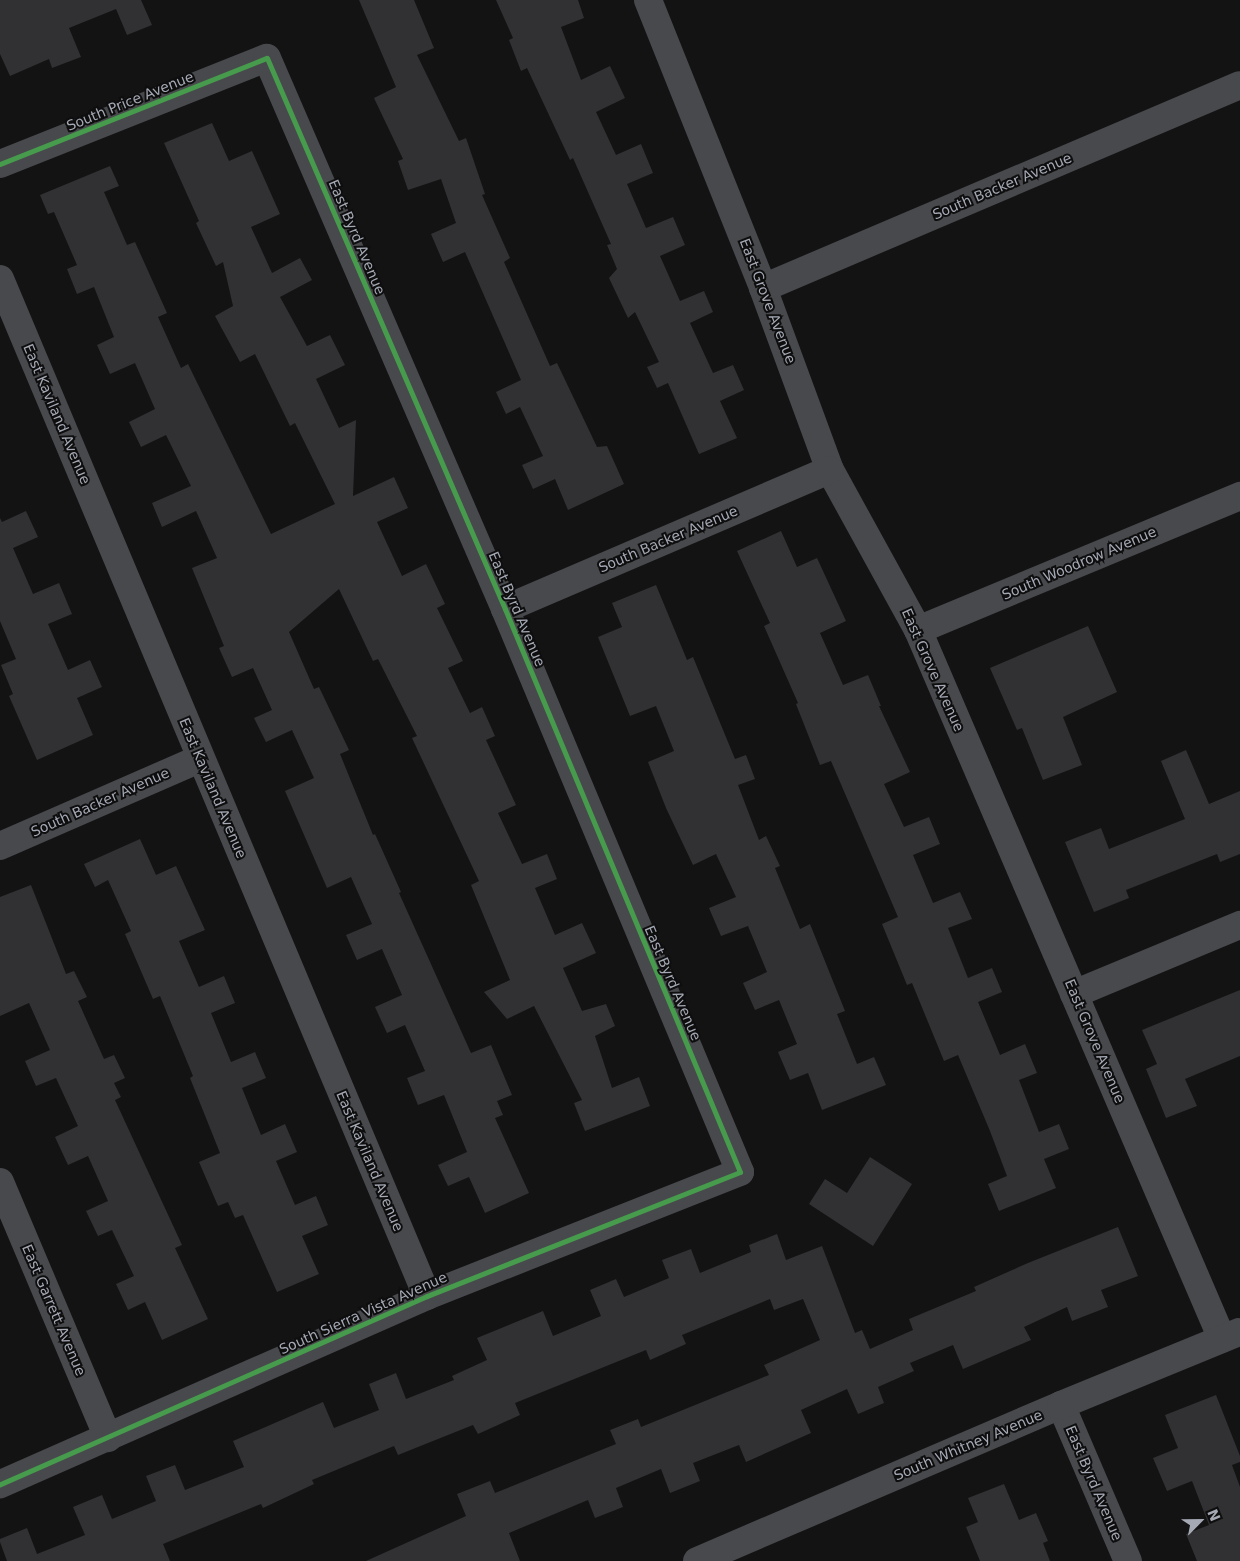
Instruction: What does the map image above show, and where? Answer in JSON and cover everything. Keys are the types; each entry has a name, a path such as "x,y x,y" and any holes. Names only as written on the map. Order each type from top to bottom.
{"street":[{"name":"East Grove Avenue","path":"648,0 764,288 830,470 918,630 1074,994 1231,1335"},
{"name":"South Price Avenue","path":"0,164 268,58"},
{"name":"East Byrd Avenue","path":"268,58 505,608 740,1172"},
{"name":"South Backer Avenue","path":"764,288 1240,85"},
{"name":"East Kaviland Avenue","path":"0,279 427,1296"},
{"name":"South Backer Avenue","path":"505,608 830,470"},
{"name":"South Woodrow Avenue","path":"918,630 1240,496"},
{"name":"South Backer Avenue","path":"0,846 200,758"},
{"path":"1074,994 1240,925"},
{"name":"South Sierra Vista Avenue","path":"0,1484 427,1296 740,1172"},
{"name":"East Garrett Avenue","path":"0,1182 108,1438"},
{"name":"South Whitney Avenue","path":"697,1561 744,1552 1060,1405 1231,1335"},
{"name":"East Byrd Avenue","path":"1060,1405 1128,1561"}],"building":[{"path":"0,0 141,0 152,25 127,35 116,9 69,28 81,57 52,68 49,59 10,76 0,54"},
{"path":"359,0 414,0 434,48 417,55 459,141 466,138 485,194 482,195 510,258 504,262 550,366 557,363 597,447 607,446 624,484 568,510 555,479 533,489 522,465 543,456 520,407 506,414 496,392 521,380 465,252 443,262 431,234 456,223 441,179 408,190 398,161 403,159 374,98 396,87"},
{"path":"496,0 578,0 584,18 561,27 581,80 610,66 625,98 596,112 616,155 641,144 653,173 627,184 646,228 673,217 685,245 660,256 680,301 704,291 713,312 690,323 713,373 733,365 744,390 720,401 737,438 699,454 668,383 657,388 647,367 659,362 635,312 628,318 609,278 617,269 607,245 611,244 573,158 570,160 527,68 521,71 509,40 513,38"},
{"path":"212,123 229,161 252,151 280,214 251,227 272,273 300,258 312,280 280,297 307,346 330,335 345,365 316,379 339,428 356,420 353,496 394,477 408,508 377,522 402,576 426,564 445,604 437,608 463,661 448,668 470,713 482,707 495,736 486,740 516,805 498,813 522,864 547,854 557,879 535,888 555,935 582,923 596,953 563,968 582,1011 606,1004 615,1026 595,1036 612,1088 639,1077 650,1106 585,1131 574,1103 582,1100 534,1006 507,1019 484,992 510,980 471,885 479,881 412,738 417,736 378,659 373,661 339,589 289,632 314,689 319,687 349,750 340,754 373,835 375,834 401,892 399,893 471,1053 491,1045 512,1095 497,1101 503,1115 495,1118 529,1193 485,1213 469,1177 448,1186 438,1165 467,1152 444,1095 418,1105 407,1078 425,1071 405,1025 387,1033 375,1007 402,995 382,949 357,960 346,935 372,924 351,877 327,888 285,791 314,778 292,730 266,742 254,718 272,710 253,668 232,677 219,648 224,646 192,568 217,558 196,511 162,527 152,503 191,486 166,435 141,447 129,422 155,409 135,363 110,374 97,345 114,337 94,287 77,294 67,269 77,265 54,212 48,214 40,195 110,166 119,186 104,192 127,245 135,242 167,313 158,317 181,368 188,364 271,534 335,504 295,423 290,426 255,354 240,362 215,316 233,306 223,262 216,266 196,223 199,221 164,143"},
{"path":"26,511 38,537 13,548 33,594 59,583 72,614 48,624 68,670 90,660 102,687 77,698 93,735 37,760 9,696 13,694 1,665 16,659 0,621 0,518 2,522"},
{"path":"781,531 797,567 817,558 846,621 820,633 843,685 868,675 881,706 879,706 910,772 884,784 904,827 929,817 940,844 913,855 933,903 960,892 972,919 948,928 968,978 992,968 1002,992 978,1002 1000,1055 1025,1044 1037,1073 1019,1080 1039,1132 1059,1124 1069,1149 1044,1159 1056,1188 999,1211 988,1184 1007,1176 990,1131 958,1055 944,1061 912,983 907,985 882,924 898,917 831,761 820,765 796,704 798,703 764,626 770,623 737,551"},
{"path":"656,585 687,660 693,657 735,759 746,755 755,779 738,785 759,840 766,836 780,866 775,868 800,929 810,924 845,1011 837,1014 857,1064 874,1057 886,1085 822,1110 808,1073 790,1080 778,1052 797,1044 779,1000 755,1010 743,983 767,972 748,926 721,936 709,908 736,897 716,854 693,865 666,808 648,762 674,751 656,706 630,716 598,637 622,627 612,603"},
{"path":"1088,626 1117,692 1063,717 1082,765 1043,780 1022,728 1017,730 990,668"},
{"path":"1186,750 1209,804 1240,791 1240,854 1220,862 1217,854 1126,890 1129,898 1094,912 1065,842 1101,828 1109,849 1185,819 1161,761"},
{"path":"140,839 156,875 176,866 205,930 179,941 199,987 224,976 235,1003 211,1013 231,1062 255,1052 266,1078 242,1088 261,1135 285,1124 297,1152 276,1161 295,1205 316,1196 328,1225 302,1236 319,1274 277,1292 243,1215 235,1218 228,1202 218,1206 199,1162 220,1153 190,1078 193,1076 160,996 153,999 125,934 131,931 108,880 95,887 84,864"},
{"path":"31,885 66,974 74,971 87,997 78,1001 104,1059 114,1055 125,1078 114,1083 121,1097 115,1100 182,1245 175,1248 208,1319 162,1340 145,1302 128,1310 116,1284 134,1276 112,1230 98,1236 86,1211 108,1201 88,1156 68,1165 55,1137 78,1126 56,1078 36,1086 25,1061 50,1050 29,1003 0,1016 0,897"},
{"path":"1240,990 1240,1056 1185,1079 1197,1106 1166,1118 1146,1069 1157,1064 1142,1030"},
{"path":"870,1157 912,1184 873,1246 809,1204 825,1179 847,1193"},
{"path":"1118,1227 1138,1276 1101,1290 1108,1307 1072,1321 1067,1307 1024,1327 1031,1340 963,1369 953,1345 910,1363 914,1371 878,1387 884,1403 858,1414 847,1389 801,1410 811,1433 746,1462 739,1445 693,1463 700,1481 670,1493 661,1469 616,1488 623,1507 595,1518 588,1500 509,1533 520,1561 366,1561 466,1516 457,1494 490,1481 495,1493 616,1444 610,1430 638,1419 641,1427 769,1375 764,1365 820,1340 803,1299 774,1310 770,1299 682,1335 686,1344 650,1360 646,1350 515,1403 520,1415 478,1434 473,1425 398,1455 394,1446 312,1480 314,1484 263,1508 261,1504 163,1544 170,1561 7,1561 0,1542 0,1539 27,1528 37,1554 85,1535 73,1507 102,1495 112,1519 156,1501 146,1476 175,1465 185,1490 244,1467 233,1441 323,1402 334,1428 379,1410 369,1384 396,1373 406,1399 454,1380 452,1376 487,1360 477,1338 543,1311 553,1336 601,1316 590,1290 616,1279 624,1297 669,1278 662,1260 691,1249 700,1273 751,1252 749,1245 777,1234 786,1260 822,1246 855,1333 862,1330 870,1349 913,1330 909,1319 976,1291 974,1287"},
{"path":"1216,1395 1240,1456 1240,1462 1232,1465 1240,1487 1240,1561 1197,1561 1186,1534 1209,1525 1192,1481 1167,1491 1153,1458 1178,1448 1165,1415"},
{"path":"1004,1484 1019,1520 1036,1513 1048,1541 1043,1543 1050,1561 980,1561 966,1527 978,1522 968,1498"}],"cycle path":[{"path":"0,164 267,58 505,609 740,1172 427,1296 0,1484"}]}
